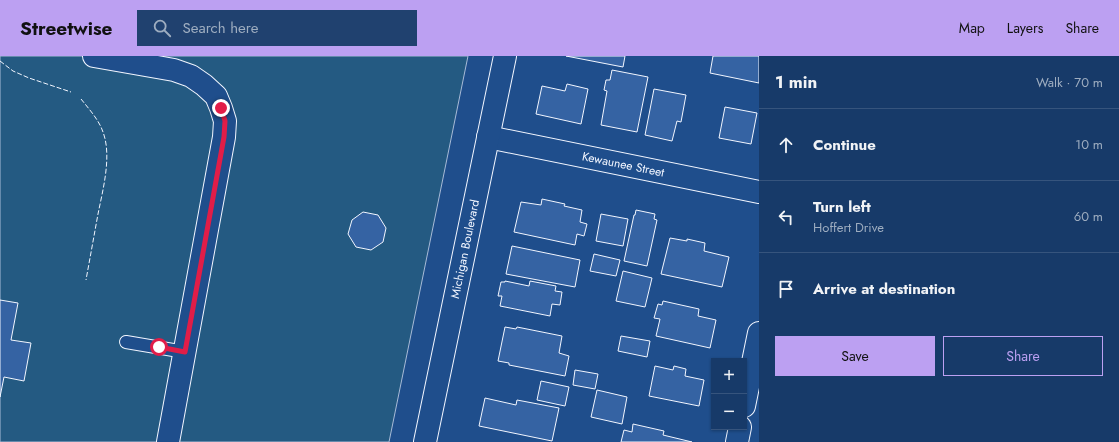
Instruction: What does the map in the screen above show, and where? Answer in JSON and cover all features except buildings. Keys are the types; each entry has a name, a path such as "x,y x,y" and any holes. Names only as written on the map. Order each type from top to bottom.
{"street":[{"path":"94,56 174,70 191,76 216,96 225,121 224,137 168,442"},
{"name":"Michigan Boulevard","path":"425,442 505,56"},
{"name":"Kewaunee Street","path":"488,137 759,192"},
{"path":"746,394 759,333"},
{"path":"737,442 739,430"}],"lane":[{"path":"126,342 185,352"}],"shaded area":[{"path":"0,56 468,56 389,442 0,442"}],"fence":[{"path":"0,61 13,71 29,78 71,92"},
{"path":"81,99 99,123 106,141 107,151 106,173 86,280"}],"route":[{"path":"159,347 185,352 224,137 225,121 221,108"}]}
